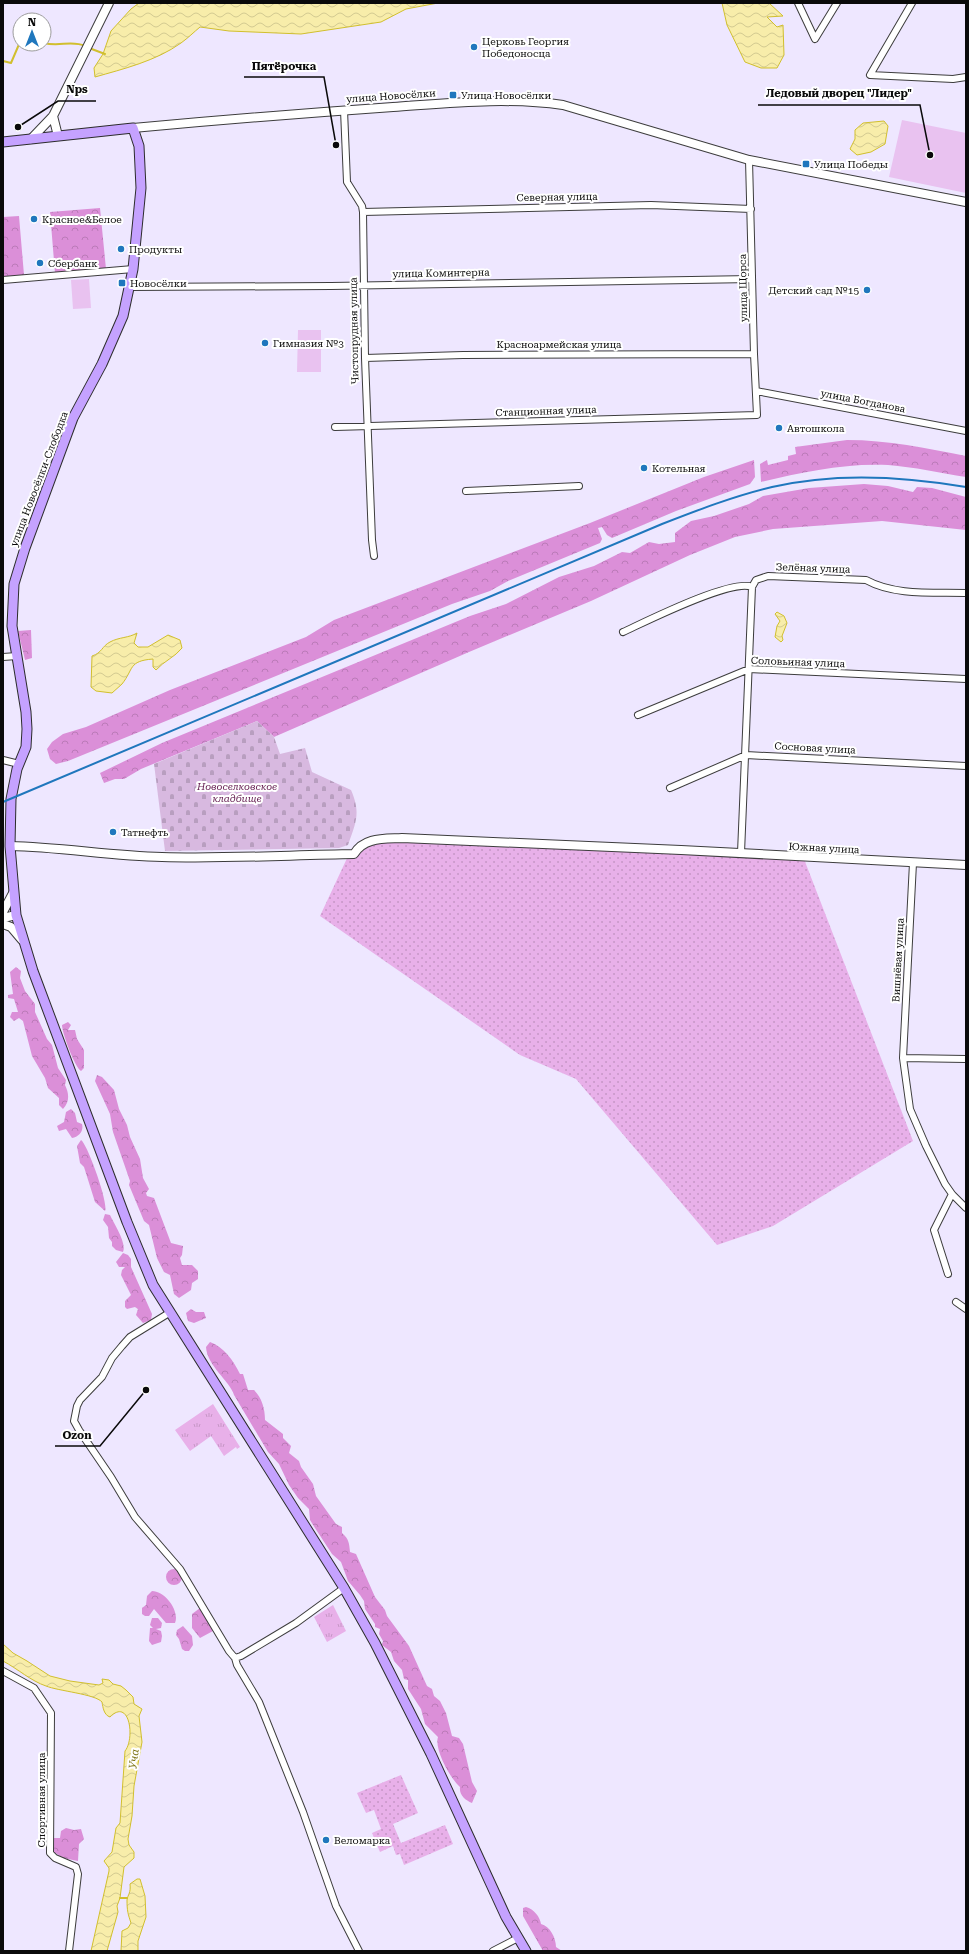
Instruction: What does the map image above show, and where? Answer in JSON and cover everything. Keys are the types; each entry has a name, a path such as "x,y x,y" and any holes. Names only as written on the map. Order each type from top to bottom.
{"main road":[{"name":"улица Новосёлки","path":"3,142 133,128"},
{"name":"улица Новосёлки-Слободка","path":"133,128 140,152 141,188 133,269 123,316 105,359 73,418 25,548 14,584 12,626 26,712 27,729 26,747 12,785 10,846 16,915 22,940 142,1261 153,1285 169,1313 344,1588 431,1754 497,1898 526,1951"}],"street":[{"path":"31,139 53,116 109,3"},
{"path":"798,3 815,39 837,3"},
{"path":"912,3 870,76 966,77"},
{"name":"улица Новосёлки","path":"133,128 344,110 485,101 533,101 563,105 749,160"},
{"name":"Чистопрудная улица","path":"344,110 347,182 362,206 363,212 363,285 367,427 374,556"},
{"path":"53,116 58,136"},
{"path":"749,160 966,202"},
{"name":"улица Щорса","path":"749,160 754,354 758,415"},
{"name":"Северная улица","path":"363,212 651,205 751,209"},
{"path":"3,280 133,269"},
{"name":"улица Коминтерна","path":"130,287 363,285 752,278"},
{"name":"Красноармейская улица","path":"365,358 471,355 754,354"},
{"name":"улица Богданова","path":"756,391 966,431"},
{"name":"Станционная улица","path":"335,427 644,417 758,415"},
{"path":"466,491 579,486"},
{"name":"Зелёная улица","path":"752,587 756,580 768,576 866,580 877,587 892,590 966,593"},
{"path":"622,632 672,609 721,591 738,586 747,585 752,587 742,853"},
{"path":"3,657 17,656"},
{"name":"Соловьиная улица","path":"638,715 750,669 966,679"},
{"name":"Сосновая улица","path":"670,788 746,755 966,766"},
{"path":"3,760 19,764"},
{"name":"Южная улица","path":"10,846 39,846 162,857 354,854 357,848 372,840 402,838 681,850 966,865"},
{"name":"Вишнёвая улица","path":"912,862 903,1058 910,1109 926,1146 952,1194 966,1208"},
{"path":"3,912 13,893"},
{"path":"3,918 16,915"},
{"path":"3,924 11,927 22,940"},
{"path":"903,1058 966,1059"},
{"path":"948,1274 934,1230 952,1194"},
{"path":"956,1302 966,1309"},
{"path":"169,1313 130,1337 112,1358 102,1377 80,1400 74,1420 134,1517 180,1569 228,1651 235,1658 237,1665 259,1702 303,1812 336,1906 359,1951"},
{"path":"235,1658 279,1634 344,1588"},
{"name":"Спортивная улица","path":"3,1671 34,1688 51,1713 50,1853 55,1858 76,1867 78,1870 69,1951"},
{"path":"493,1951 518,1938"}],"green space":[{"path":"100,208 106,269 55,273 50,212"},
{"path":"19,216 24,275 3,277 3,217"},
{"path":"847,440 862,440 922,447 966,456 966,477 908,467 888,465 856,465 824,469 761,482 760,464 767,460 768,465 788,460 788,456 796,454 795,447"},
{"path":"754,460 755,477 750,484 676,511 612,538 607,535 602,527 598,528 602,539 600,543 508,581 490,591 452,604 68,761 56,764 50,759 47,749 52,742 63,734 86,727 170,690 306,637 334,620 590,523 704,477"},
{"path":"864,484 888,486 913,492 917,487 932,488 966,497 966,530 882,521 773,529 735,537 690,555 591,601 469,652 274,737 257,721 141,769 124,779 115,779 104,783 100,773 162,743 470,616 506,604 559,577 594,566 622,552 630,553 649,542 659,544 675,542 675,533 691,521 714,516 749,504 763,496 809,488"},
{"path":"31,630 32,658 25,660 18,631"},
{"name":"Новоселковское кладбище","path":"257,721 274,737 280,754 305,748 312,772 351,790 357,811 355,824 348,845 339,848 165,851 154,764"},
{"path":"372,840 804,859 913,1141 773,1226 717,1245 576,1079 520,1055 320,916 349,854"},
{"path":"16,967 21,971 20,978 25,991 35,1004 35,1012 47,1039 52,1045 58,1068 66,1080 65,1085 68,1097 67,1103 63,1109 59,1105 59,1098 48,1088 45,1078 32,1056 23,1021 19,1018 14,1021 10,1017 12,1012 18,1012 14,999 8,998 8,995 13,994 10,972"},
{"path":"68,1022 71,1025 68,1030 75,1030 77,1039 84,1050 84,1068 81,1071 72,1056 64,1034 62,1025"},
{"path":"97,1075 102,1077 114,1090 119,1109 140,1159 143,1178 149,1189 146,1193 147,1196 154,1198 171,1243 183,1246 182,1255 180,1258 182,1265 192,1265 198,1271 198,1279 192,1283 191,1290 179,1298 174,1294 170,1275 164,1272 157,1258 149,1225 144,1221 129,1185 130,1181 113,1132 110,1114 95,1081"},
{"path":"71,1109 75,1113 77,1122 82,1124 80,1133 72,1138 66,1129 59,1131 57,1126 64,1122 66,1112"},
{"path":"81,1140 88,1151 97,1174 104,1197 105,1211 95,1202 84,1167 80,1163 77,1146"},
{"path":"105,1214 110,1215 120,1234 124,1248 123,1252 116,1250 112,1246 112,1242 109,1238 108,1227 103,1220"},
{"path":"123,1253 128,1255 131,1259 131,1267 152,1314 151,1320 143,1323 136,1315 138,1309 135,1307 127,1309 125,1307 125,1301 131,1295 121,1275 122,1270 125,1267 119,1267 116,1262"},
{"path":"191,1309 196,1312 204,1312 206,1318 194,1323 188,1321 186,1313"},
{"path":"210,1342 220,1347 228,1355 240,1374 243,1374 248,1390 254,1390 257,1393 262,1404 265,1420 283,1434 283,1438 291,1446 289,1453 299,1461 301,1467 313,1484 316,1496 336,1524 342,1527 342,1533 348,1541 350,1552 356,1554 375,1597 409,1646 427,1686 432,1689 434,1696 440,1701 446,1713 452,1736 459,1738 463,1744 472,1782 477,1791 472,1803 463,1797 460,1792 460,1787 444,1763 438,1749 438,1737 425,1724 421,1709 408,1689 408,1680 404,1679 402,1670 394,1661 391,1652 382,1645 383,1641 379,1634 380,1629 375,1627 375,1624 365,1609 364,1601 348,1581 341,1562 332,1554 315,1528 310,1520 309,1509 298,1498 289,1485 279,1464 268,1452 232,1390 210,1361 206,1347"},
{"path":"213,1404 240,1447 237,1449 236,1447 224,1456 211,1436 190,1451 175,1430"},
{"path":"174,1569 180,1571 182,1577 180,1583 174,1585 168,1583 166,1577 168,1571"},
{"path":"152,1591 162,1594 170,1602 175,1613 175,1623 166,1623 154,1609 149,1616 142,1614 142,1608 146,1605 147,1596"},
{"path":"333,1605 346,1631 327,1642 314,1617"},
{"path":"200,1608 213,1631 200,1638 192,1628 192,1614"},
{"path":"152,1618 158,1618 162,1623 161,1628 156,1629 161,1631 162,1636 161,1642 152,1645 149,1641 150,1628 153,1628 150,1625"},
{"path":"183,1626 192,1636 193,1645 189,1651 182,1649 176,1635 177,1630"},
{"path":"401,1775 418,1813 393,1824 401,1843 445,1825 453,1844 404,1865 400,1854 396,1855 393,1846 380,1852 372,1833 381,1829 374,1810 366,1813 357,1793"},
{"path":"66,1828 74,1830 81,1829 84,1839 79,1844 78,1861 63,1858 54,1852 54,1838 60,1838 61,1831"},
{"path":"526,1907 534,1911 541,1924 550,1930 554,1936 556,1947 562,1951 543,1951 523,1916 523,1908"}],"shaded area":[{"path":"902,120 966,133 966,193 889,177"},
{"path":"89,279 91,308 73,309 71,280"},
{"path":"298,330 321,330 321,372 297,372"}],"water":[{"path":"139,3 438,3 406,9 381,22 301,34 229,31 200,27 181,43 161,55 139,64 95,77 94,68 103,54 111,31 131,9"},
{"path":"722,3 769,3 783,16 767,17 777,27 783,25 784,55 777,68 761,68 745,62 727,25"},
{"path":"884,121 888,126 885,144 871,152 857,155 850,149 855,139 855,130 863,123"},
{"path":"777,612 784,616 787,623 782,636 783,640 781,642 775,637 777,626 780,621 775,614"},
{"path":"137,633 134,643 138,647 148,647 168,635 180,640 182,648 156,670 153,667 153,659 135,664 126,679 112,693 96,691 91,687 92,656 98,653 110,642"},
{"name":"Уча","path":"3,1644 13,1653 50,1676 70,1681 99,1685 103,1683 102,1679 109,1680 113,1684 121,1686 126,1690 133,1697 134,1704 142,1709 139,1716 142,1742 134,1786 132,1816 128,1839 129,1845 134,1852 134,1858 124,1867 120,1898 117,1906 118,1912 107,1951 91,1951 109,1871 109,1868 104,1861 112,1852 116,1828 120,1823 125,1751 130,1738 129,1722 122,1712 117,1712 110,1717 106,1715 102,1702 98,1699 52,1688 40,1684 30,1678 3,1661"},
{"path":"137,1879 140,1879 145,1896 146,1917 138,1941 138,1951 121,1951 122,1931 128,1928 131,1923 127,1904 130,1884"}],"waterway":[{"path":"52,44 80,44 85,46"},
{"path":"89,48 105,54"},
{"path":"3,61 11,63 16,52"},
{"path":"120,1898 127,1898"}],"railway":[{"path":"3,802 662,524 730,499 772,487 820,479 869,477 893,478 966,487"}],"place":[{"name":"Церковь Георгия Победоносца","path":"474,47"},
{"name":"Улица Новосёлки","path":"453,95"},
{"name":"Nps","path":"18,127"},
{"name":"Пятёрочка","path":"336,145"},
{"name":"Ледовый дворец \"Лидер\"","path":"930,155"},
{"name":"Улица Победы","path":"806,164"},
{"name":"Красное&Белое","path":"34,219"},
{"name":"Продукты","path":"121,249"},
{"name":"Сбербанк","path":"40,263"},
{"name":"Новосёлки","path":"122,283"},
{"name":"Детский сад №15","path":"867,290"},
{"name":"Гимназия №3","path":"265,343"},
{"name":"Автошкола","path":"779,428"},
{"name":"Котельная","path":"644,468"},
{"name":"Татнефть","path":"113,832"},
{"name":"Ozon","path":"146,1390"},
{"name":"Веломарка","path":"326,1840"}]}
